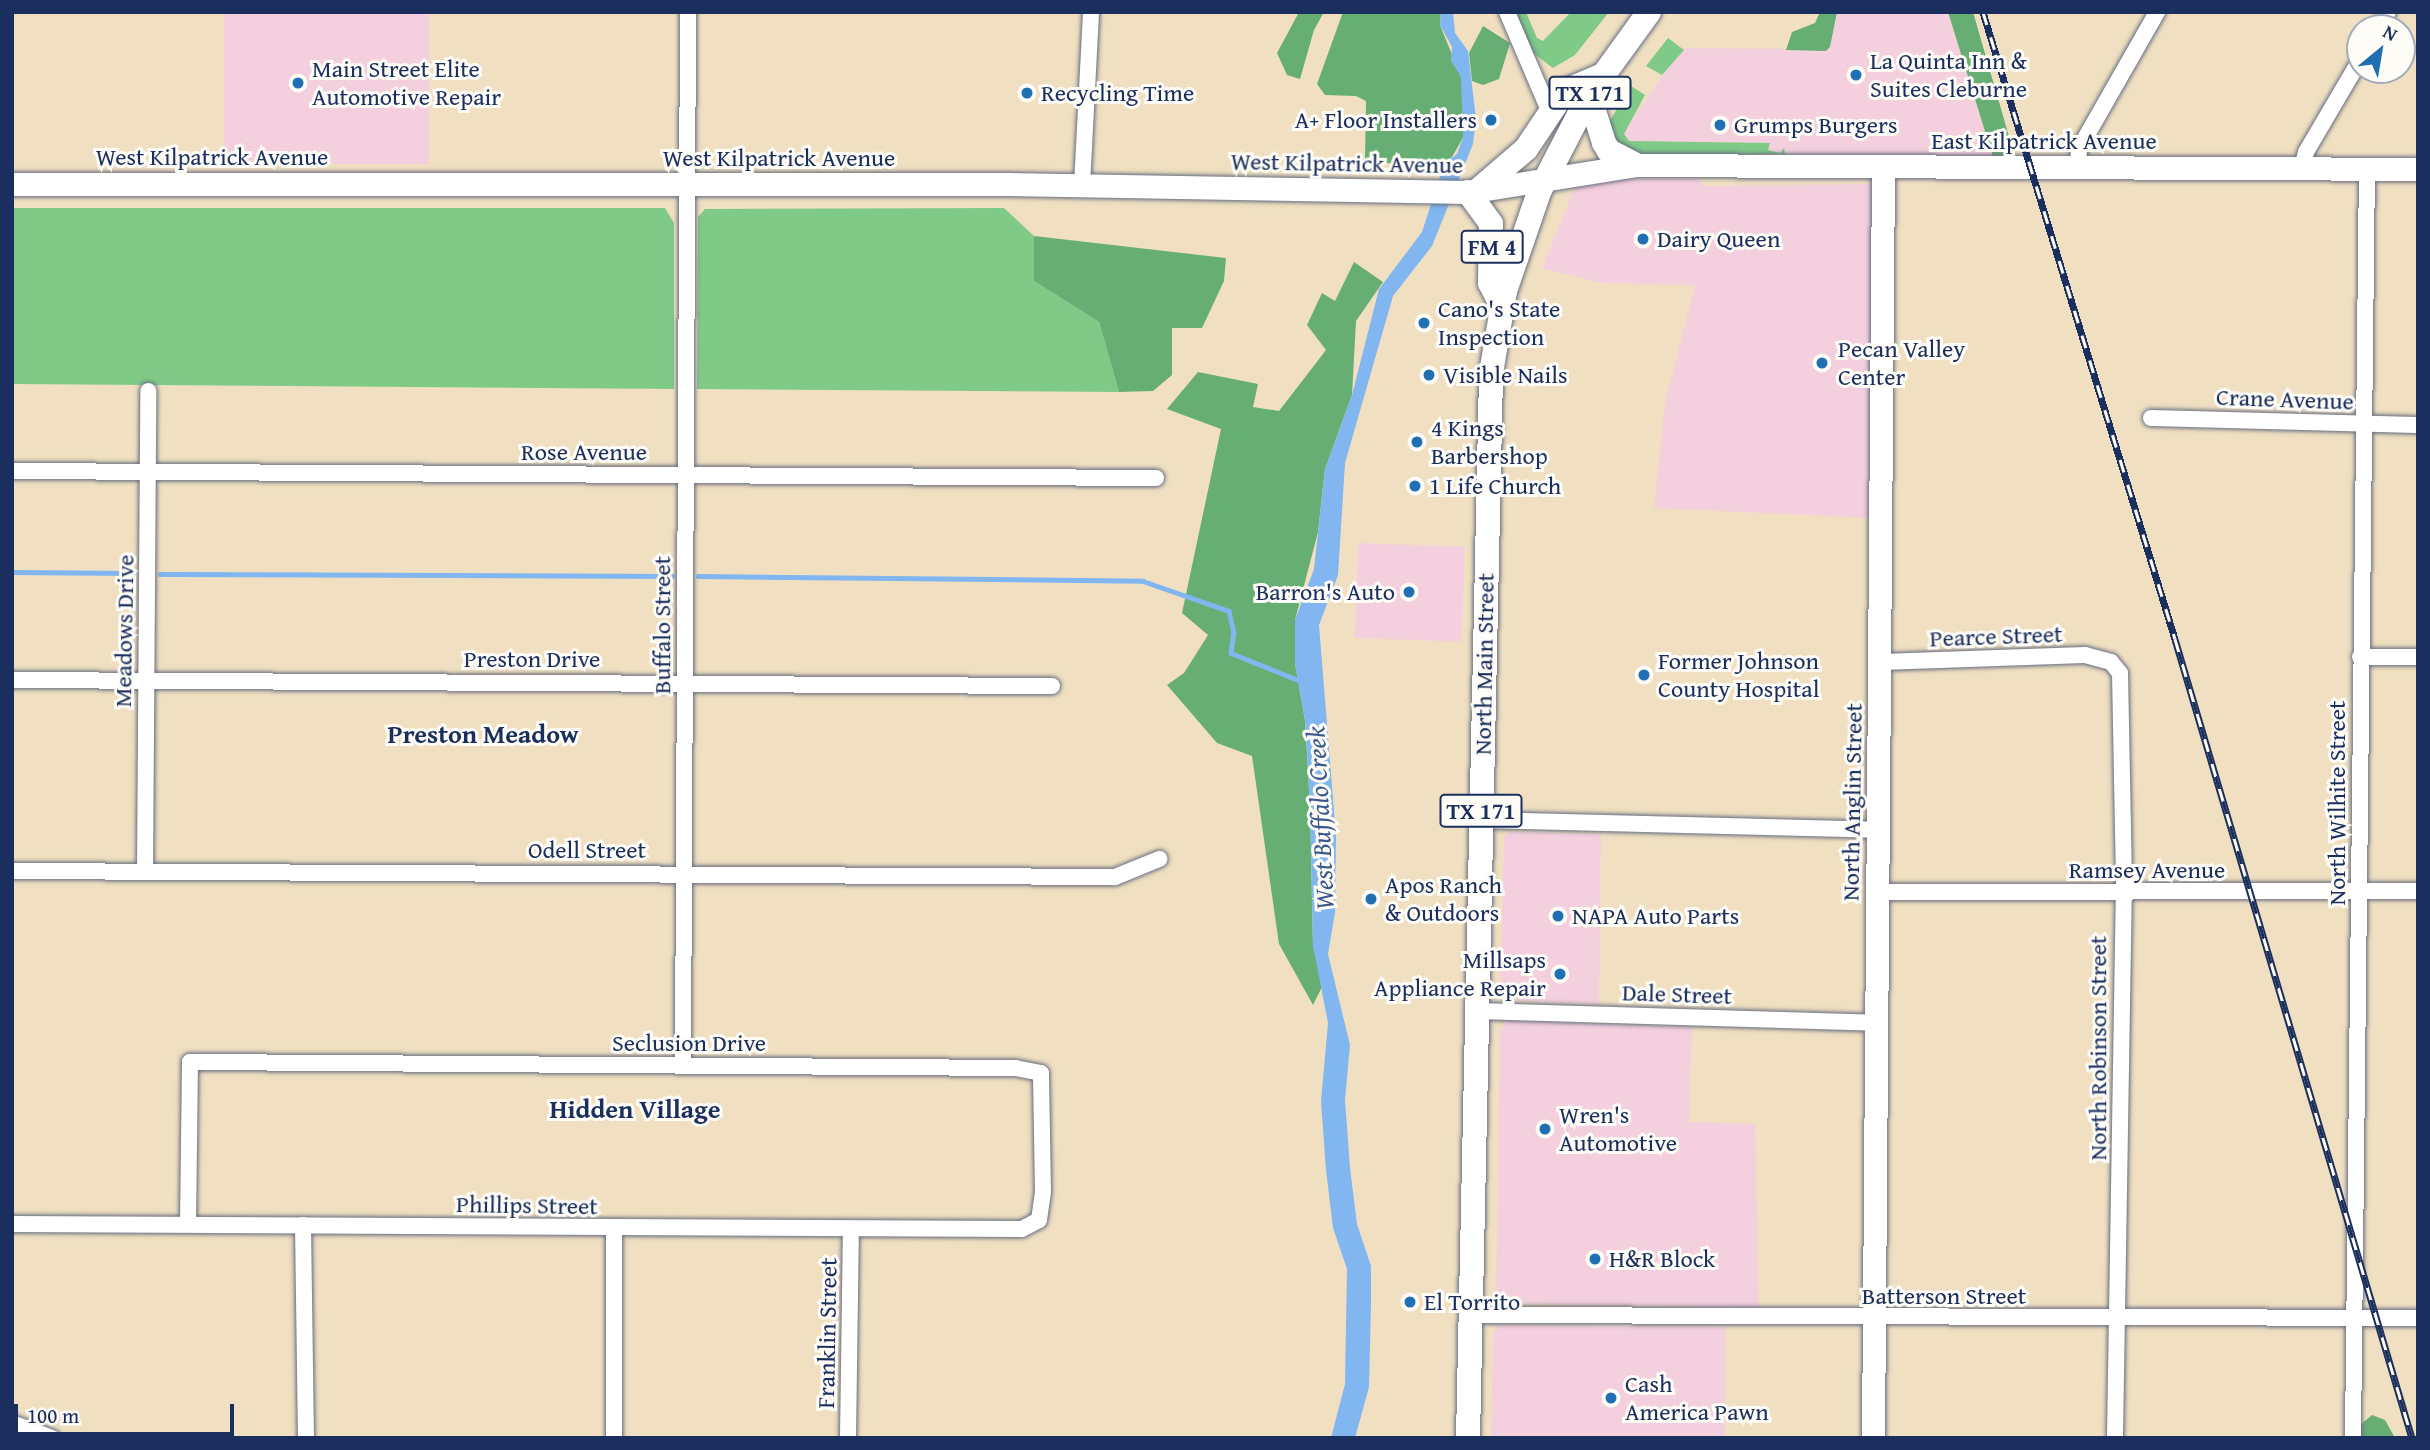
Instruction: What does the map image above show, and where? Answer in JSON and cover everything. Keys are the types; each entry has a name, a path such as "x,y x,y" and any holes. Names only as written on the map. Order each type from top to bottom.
{"main road":[{"name":"North Main Street","path":"1468,1438 1491,373 1502,307 1520,242 1545,181 1596,85 1649,12"},
{"path":"1472,192 1526,149 1564,91 1596,85 1604,143 1609,151 1637,166"},
{"name":"FM 4","path":"1472,192 1491,224 1490,283 1502,307"}],"street":[{"name":"Buffalo Street","path":"683,1066 688,12"},
{"path":"1082,185 1091,12"},
{"path":"1507,12 1550,113"},
{"path":"2078,168 2079,149 2157,12"},
{"path":"2301,170 2306,152 2346,84"},
{"name":"East Kilpatrick Avenue","path":"1545,181 1637,166 2418,169"},
{"name":"North Anglin Street","path":"1873,1438 1883,166"},
{"name":"North Wilhite Street","path":"2353,1438 2367,169"},
{"name":"West Kilpatrick Avenue","path":"12,184 1082,185 1472,192 1545,181"},
{"name":"Meadows Drive","path":"145,872 148,391"},
{"name":"Crane Avenue","path":"2151,418 2418,425"},
{"name":"Rose Avenue","path":"12,471 1156,478"},
{"name":"Pearce Street","path":"1881,662 2085,655 2111,662"},
{"path":"2360,657 2418,657"},
{"name":"North Robinson Street","path":"2111,662 2120,673 2123,694 2123,894 2115,1438"},
{"name":"Preston Drive","path":"12,680 1052,686"},
{"path":"1481,820 1879,830"},
{"name":"Odell Street","path":"12,871 1115,877 1159,859"},
{"name":"Ramsey Avenue","path":"1877,892 2123,894 2418,891"},
{"name":"Dale Street","path":"1477,1011 1875,1023"},
{"name":"Seclusion Drive","path":"188,1224 190,1062 1016,1068 1041,1073 1043,1191 1039,1220"},
{"name":"Phillips Street","path":"12,1224 1022,1229 1039,1220"},
{"path":"303,1225 306,1438"},
{"path":"614,1229 614,1438"},
{"name":"Franklin Street","path":"848,1438 851,1229"},
{"name":"Batterson Street","path":"1471,1315 1873,1319 2418,1318"},
{"path":"12,1423 52,1438"}],"shaded area":[{"path":"224,12 429,12 429,164 224,164"},
{"path":"1828,12 1948,12 1994,160 1628,155 1620,137 1682,48 1823,49"},
{"path":"1588,179 1698,179 1705,186 1873,184 1871,518 1654,508 1665,403 1695,285 1602,283 1542,268 1575,187"},
{"name":"Barron's Auto","path":"1358,543 1465,547 1462,642 1355,638"},
{"path":"1509,832 1601,834 1599,1004 1500,1000 1504,836"},
{"path":"1506,1021 1692,1027 1689,1122 1755,1124 1759,1307 1496,1303 1500,1029"},
{"path":"1499,1325 1726,1327 1725,1438 1491,1438 1493,1334"}],"green space":[{"path":"1299,12 1324,12 1314,30 1300,79 1287,75 1277,53"},
{"path":"1343,12 1441,12 1440,25 1461,77 1465,104 1463,138 1449,162 1443,160 1438,166 1365,162 1366,101 1356,96 1325,95 1317,84"},
{"path":"1514,12 1526,12 1537,38 1543,41 1571,12 1609,12 1575,55 1553,68 1533,53"},
{"path":"1820,12 1837,12 1830,47 1826,51 1786,50 1792,32 1815,23"},
{"path":"1948,12 1973,12 2010,140 2005,160 1993,157"},
{"path":"1483,26 1510,43 1499,79 1483,85 1472,81 1469,53"},
{"path":"1668,38 1684,50 1662,75 1646,66"},
{"path":"1631,86 1645,95 1624,134 1629,141 1770,143 1768,150 1780,153 1784,148 1785,154 1623,155 1606,127"},
{"path":"12,208 665,208 674,223 674,389 12,384"},
{"path":"1004,208 1034,236 1034,281 1099,322 1119,392 697,389 698,217 705,209"},
{"path":"1034,236 1226,258 1224,281 1202,328 1172,328 1172,375 1153,391 1119,392 1099,322 1034,281"},
{"path":"1354,262 1383,282 1356,321 1352,395 1325,469 1318,532 1295,620 1295,663 1305,720 1310,806 1313,946 1324,983 1313,1005 1279,944 1252,756 1217,743 1167,685 1184,673 1208,635 1182,613 1221,429 1167,409 1198,372 1258,384 1253,407 1279,411 1326,350 1307,325 1322,293 1335,301"},
{"path":"2372,1415 2385,1420 2395,1438 2360,1438 2360,1425"}],"water":[{"name":"West Buffalo Creek","path":"1441,12 1453,12 1455,33 1468,51 1476,119 1473,144 1432,246 1393,296 1345,463 1338,575 1319,625 1336,836 1335,912 1328,954 1350,1045 1345,1100 1350,1168 1357,1224 1371,1266 1369,1387 1355,1438 1331,1438 1345,1384 1347,1269 1333,1228 1326,1170 1321,1101 1328,1023 1313,946 1310,806 1305,720 1295,663 1295,620 1314,569 1325,469 1352,395 1379,289 1422,232 1444,164 1457,154 1463,138 1461,77 1451,61 1452,47 1440,25"}],"waterway":[{"path":"12,572 134,573"},
{"path":"160,574 672,576"},
{"path":"698,576 1143,581 1229,611 1234,632 1231,653 1303,682"}],"railway":[{"path":"1983,12 2175,639 2412,1438"}],"place":[{"name":"La Quinta Inn & Suites Cleburne","path":"1856,75"},
{"name":"Main Street Elite Automotive Repair","path":"298,83"},
{"name":"Recycling Time","path":"1027,93"},
{"name":"A+ Floor Installers","path":"1491,120"},
{"name":"Grumps Burgers","path":"1720,125"},
{"name":"Dairy Queen","path":"1643,239"},
{"name":"Cano's State Inspection","path":"1424,323"},
{"name":"Pecan Valley Center","path":"1822,363"},
{"name":"Visible Nails","path":"1429,375"},
{"name":"4 Kings Barbershop","path":"1417,442"},
{"name":"1 Life Church","path":"1415,486"},
{"name":"Barron's Auto","path":"1409,592"},
{"name":"Former Johnson County Hospital","path":"1644,675"},
{"name":"Apos Ranch & Outdoors","path":"1371,899"},
{"name":"NAPA Auto Parts","path":"1558,916"},
{"name":"Millsaps Appliance Repair","path":"1560,974"},
{"name":"Wren's Automotive","path":"1545,1129"},
{"name":"H&R Block","path":"1595,1259"},
{"name":"El Torrito","path":"1410,1302"},
{"name":"Cash America Pawn","path":"1611,1398"}],"district":[{"name":"Preston Meadow","path":"483,734"},
{"name":"Hidden Village","path":"635,1109"}]}
